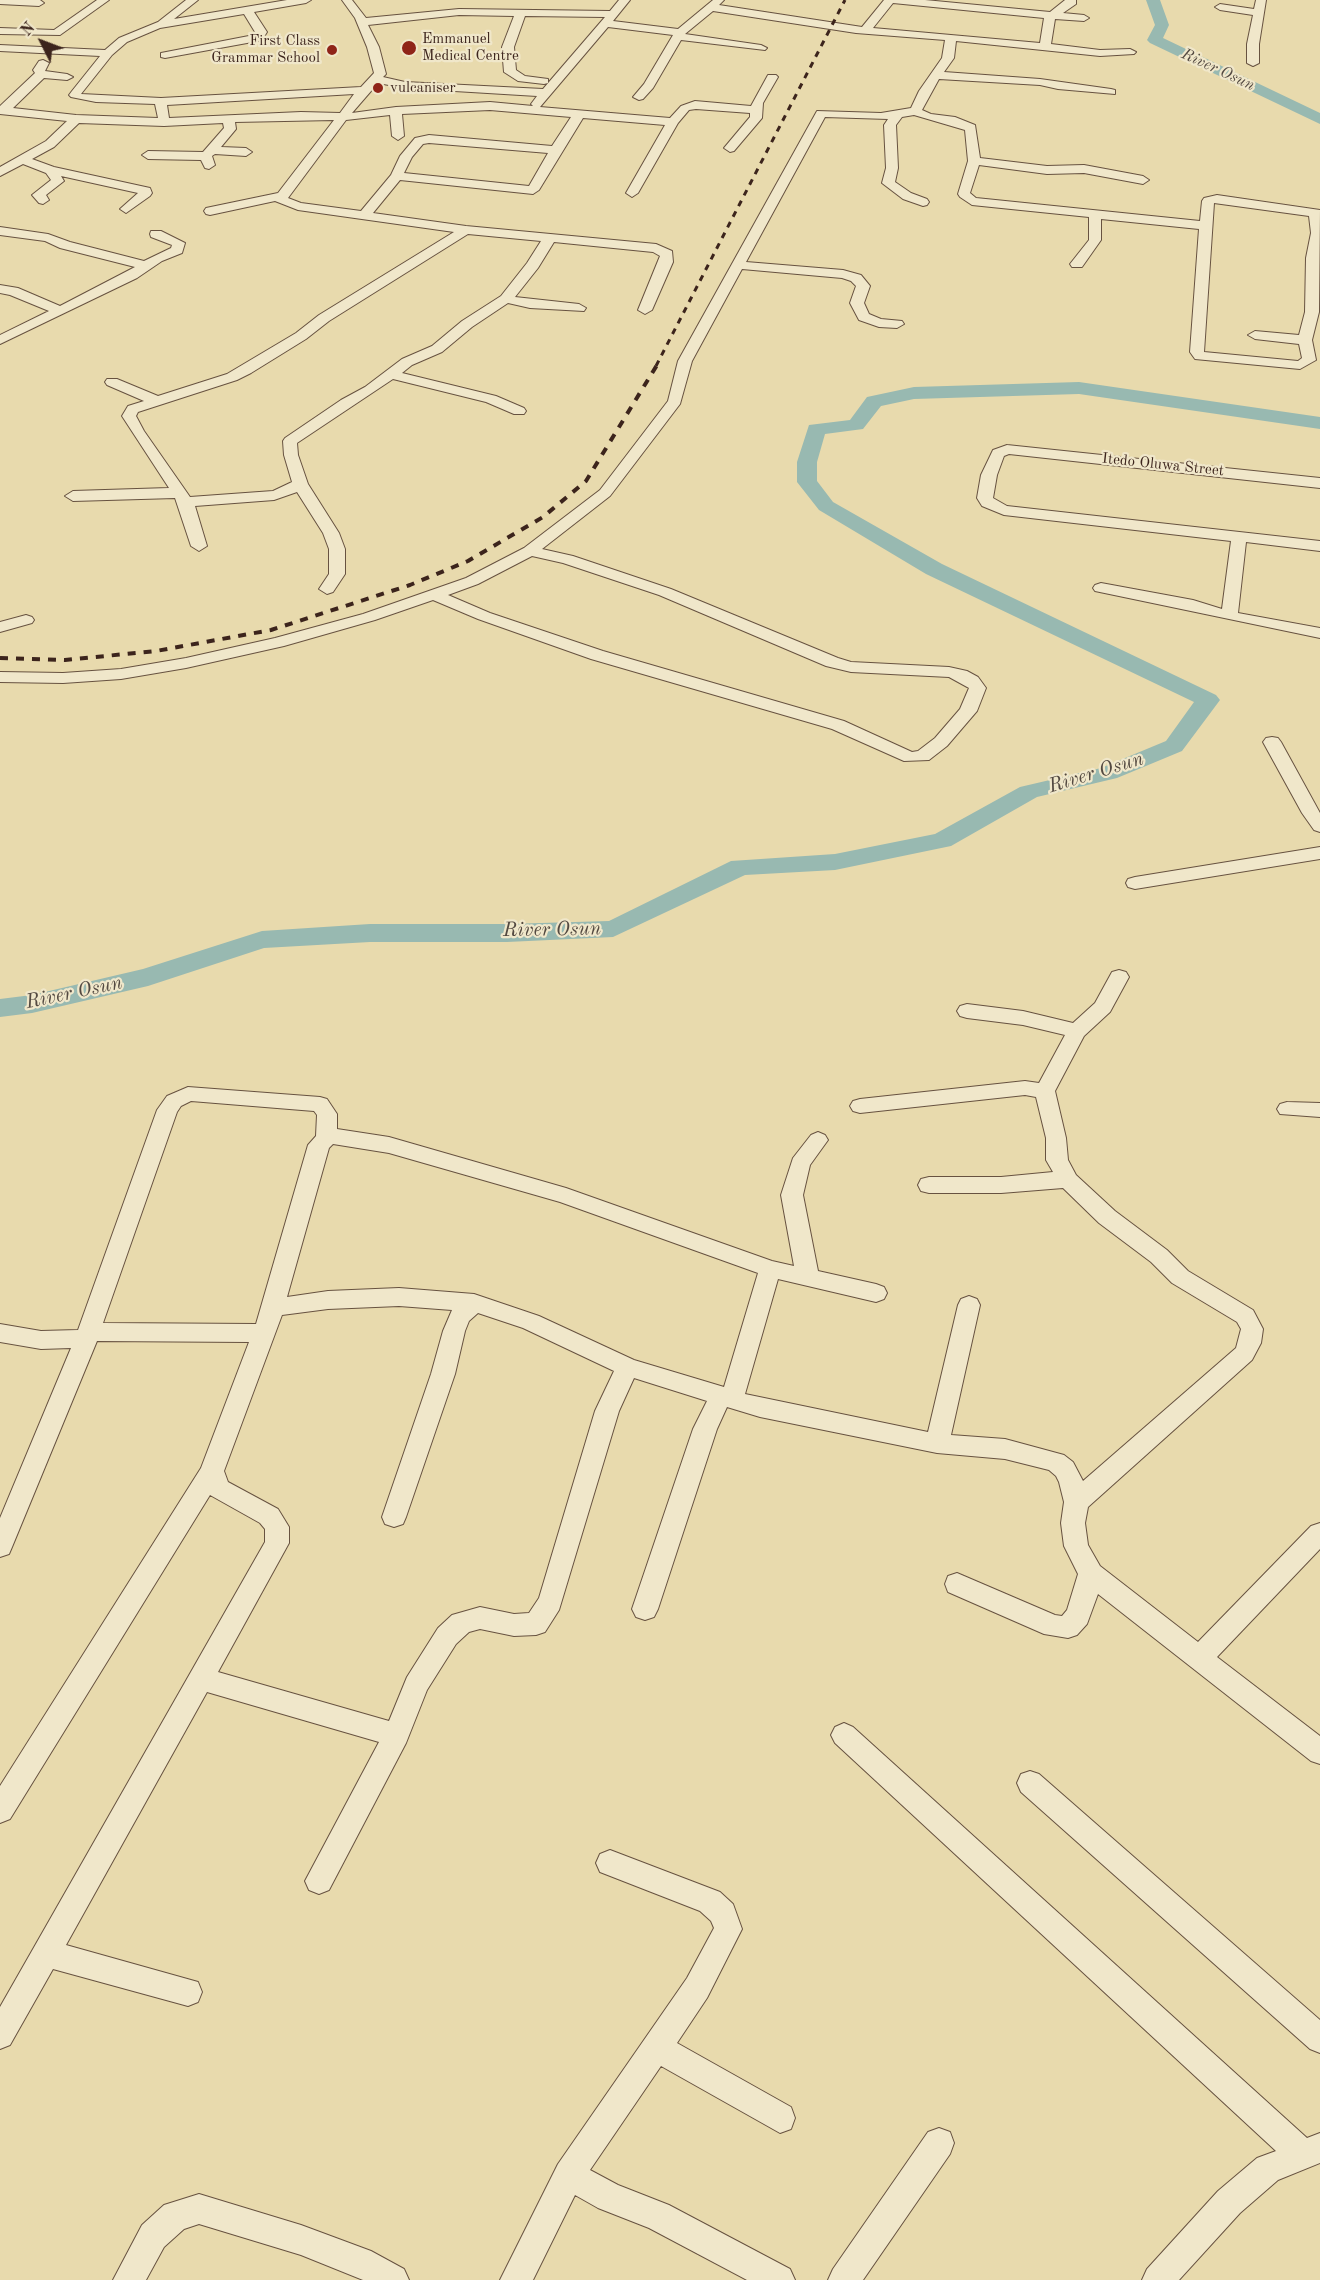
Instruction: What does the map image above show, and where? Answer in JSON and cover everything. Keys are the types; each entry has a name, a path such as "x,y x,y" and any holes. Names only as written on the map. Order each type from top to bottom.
{"street":[{"path":"0,31 56,33 104,0"},
{"path":"193,0 157,25 123,40 108,53 75,95 96,99 160,102 365,90"},
{"path":"157,25 306,0"},
{"path":"210,211 280,196 365,90 377,79 380,69 362,22 347,0"},
{"path":"534,109 544,93 625,0"},
{"path":"861,31 890,0 966,4 1084,18"},
{"path":"0,1 39,3"},
{"path":"513,1 521,12"},
{"path":"1050,15 1072,2 1069,2"},
{"path":"639,97 649,86 680,35 714,3 812,23 829,32 861,31 1100,53 1130,52"},
{"path":"1220,7 1244,12 1261,6"},
{"path":"1253,63 1253,44 1261,6"},
{"path":"165,55 258,38 261,32 248,10"},
{"path":"362,22 441,13 521,12 610,19 680,35 761,48"},
{"path":"521,12 508,47 510,72 522,79 554,82"},
{"path":"1045,47 1050,15"},
{"path":"915,111 925,91 948,58 951,39"},
{"path":"0,48 108,53"},
{"path":"41,74 39,70 48,51"},
{"path":"2,110 41,74 67,77"},
{"path":"936,75 1040,82 1111,92"},
{"path":"730,148 756,118 759,99 772,77"},
{"path":"377,79 405,85 544,93"},
{"path":"160,102 164,122"},
{"path":"2,110 76,119 164,122 301,116 344,117 396,111 490,106 673,122"},
{"path":"632,193 673,122 689,106 757,110"},
{"path":"396,111 398,136"},
{"path":"0,677 63,678 109,675 186,663 278,642 369,617 434,595 472,581 530,551 605,493 675,401 685,361 740,265 752,236 783,186 820,114 827,112 862,117 897,116 915,111 928,117 951,120 971,128 973,173 964,194 972,201 1206,226"},
{"path":"397,176 533,190 579,114"},
{"path":"897,116 890,125 892,168 888,183 907,196 923,202"},
{"path":"0,172 50,144 76,119"},
{"path":"209,157 230,129 229,120"},
{"path":"364,215 397,176 406,156 416,143 423,139 556,150"},
{"path":"148,155 209,157 246,152"},
{"path":"21,159 51,170 146,191 126,209"},
{"path":"974,160 1047,170 1084,169 1143,180"},
{"path":"43,200 38,195 58,181 51,170"},
{"path":"280,196 284,202 298,206 466,230 645,246 667,254 645,310"},
{"path":"1216,199 1317,213 1317,259 1312,312 1305,340 1309,360 1300,365 1200,356 1197,352 1206,226 1208,201 1216,199"},
{"path":"1077,264 1095,240 1095,215"},
{"path":"199,546 183,497 136,431 129,416 133,409 159,402 246,370 301,336 324,318 466,230"},
{"path":"0,231 48,238 147,266"},
{"path":"0,340 147,266 157,258 173,253 179,246 179,243 173,239 156,234"},
{"path":"327,589 337,574 337,549 331,533 300,484 291,455 290,441 346,403 370,390 407,362 437,350 467,324 506,299 533,265 549,239"},
{"path":"740,265 823,272 856,278 863,286 857,303 864,317 879,323 897,324"},
{"path":"0,289 12,291 60,311"},
{"path":"506,299 530,304 579,308"},
{"path":"0,327 20,331"},
{"path":"1255,336 1305,340"},
{"path":"390,374 491,399 519,411"},
{"path":"112,382 159,402"},
{"name":"Itedo Oluwa Street","path":"1239,537 1004,510 987,503 985,498 989,475 998,453 1007,449 1320,483"},
{"path":"73,496 131,493 183,497 274,495 300,484"},
{"path":"1229,616 1239,537 1320,546"},
{"path":"434,595 484,616 597,655 838,725 910,757 923,756 941,742 968,711 978,688 972,681 949,672 851,667 832,662 665,592 567,559 530,551"},
{"path":"1101,588 1193,605 1229,616 1320,633"},
{"path":"0,627 26,620"},
{"path":"1272,742 1320,826"},
{"path":"1135,883 1320,853"},
{"path":"1076,1502 1244,1354 1250,1343 1252,1329 1245,1316 1179,1277 1159,1256 1107,1217 1068,1180 1057,1160 1056,1138 1045,1091 1061,1057 1077,1031 1103,1007 1119,977"},
{"path":"967,1011 1023,1018 1077,1031"},
{"path":"860,1106 1025,1088 1045,1091"},
{"path":"0,1547 88,1336 167,1110 174,1101 188,1094 320,1104 327,1114 326,1138"},
{"path":"1287,1109 1320,1110"},
{"path":"0,1810 212,1471 253,1357 265,1333 319,1145 326,1138 336,1136 389,1145 555,1193 770,1269 876,1293"},
{"path":"808,1279 792,1195 800,1163 818,1140"},
{"path":"929,1185 1001,1185 1041,1180 1068,1180"},
{"path":"645,1609 705,1429 726,1396 770,1269"},
{"path":"273,1307 328,1300 399,1297 474,1303 531,1322 627,1367 760,1408 937,1443 1005,1449 1056,1462 1065,1469 1076,1502 1073,1523 1076,1546 1091,1574 1320,1752"},
{"path":"394,1517 443,1374 454,1331 460,1316 474,1303"},
{"path":"937,1443 969,1305"},
{"path":"0,1333 41,1340 88,1336 265,1333"},
{"path":"319,1881 397,1735 416,1685 447,1636 460,1623 480,1618 514,1625 536,1624 550,1602 607,1411 627,1367"},
{"path":"0,2035 8,2004 46,1953 277,1543 278,1527 269,1516 218,1488 212,1471"},
{"path":"1200,1658 1320,1533"},
{"path":"957,1584 1053,1626 1068,1627 1078,1616 1091,1574"},
{"path":"201,1679 397,1735"},
{"path":"844,1735 1311,2151 1268,2169 1229,2202 1158,2280"},
{"path":"1030,1783 1320,2039"},
{"path":"523,2277 569,2175 697,1988 728,1929 723,1913 710,1901 610,1863"},
{"path":"46,1953 188,1992"},
{"path":"656,2047 780,2118"},
{"path":"844,2280 939,2143"},
{"path":"569,2175 609,2197 658,2216 778,2280"},
{"path":"129,2280 153,2236 175,2216 199,2209 301,2240 371,2267 393,2280"}],"waterway":[{"name":"River Osun","path":"1153,0 1162,25 1155,40 1320,119"},
{"name":"River Osun","path":"0,1008 32,1004 148,977 262,940 370,933 507,933 613,929 740,867 835,862 942,840 1029,792 1109,773 1174,746 1208,700 934,569 826,506 807,482 807,462 816,429 856,425 874,401 914,393 989,389 1079,388 1320,423"}],"railway":[{"path":"656,366 845,0"},
{"path":"0,658 65,660 156,651 271,630 410,585 468,561 543,517 586,481 657,365"}],"place":[{"name":"Emmanuel Medical Centre","path":"409,48"},
{"name":"First Class Grammar School","path":"332,50"},
{"name":"vulcaniser","path":"378,88"}]}
